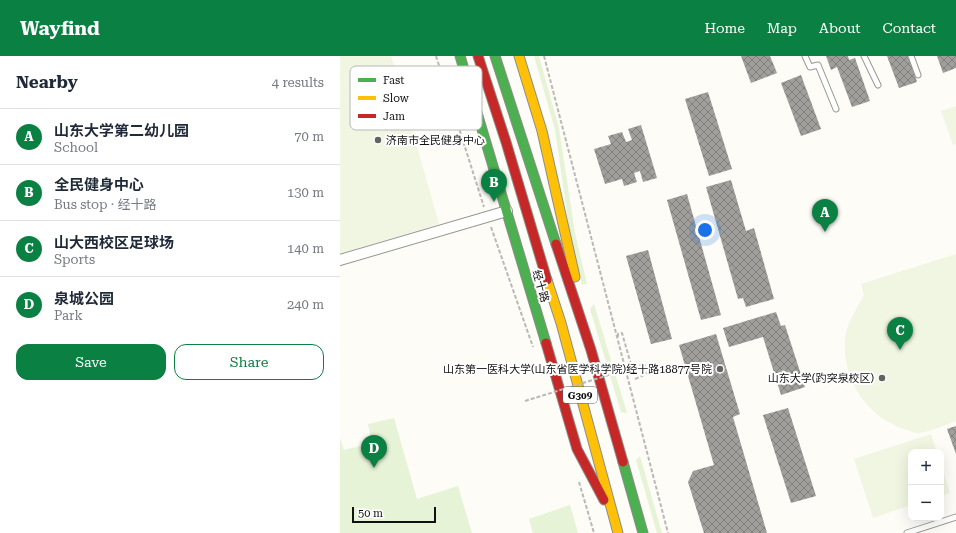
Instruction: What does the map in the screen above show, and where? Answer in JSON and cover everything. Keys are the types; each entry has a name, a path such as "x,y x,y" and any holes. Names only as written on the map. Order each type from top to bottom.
{"main road":[{"name":"经十路","path":"460,56 463,66"},
{"name":"经十路","path":"478,56 481,66"},
{"name":"G309","path":"494,56 591,350 643,533"},
{"path":"519,56 542,131 591,350"},
{"name":"经十路","path":"482,68 506,142 544,273 561,323 618,533"},
{"name":"经十路","path":"482,129 577,449 614,517"}],"street":[{"path":"340,260 507,211"}],"lane":[{"path":"806,56 810,67 818,65 836,109"},
{"path":"864,56 878,85"},
{"path":"911,56 918,75"},
{"path":"907,533 956,517"}],"path":[{"path":"436,56 439,66"},
{"path":"544,56 668,533"},
{"path":"460,130 487,217 534,349"},
{"path":"632,368 622,333 618,334 668,533"},
{"path":"525,401 642,365 648,366 650,369 648,373 634,379"},
{"path":"547,386 549,394"},
{"path":"577,476 594,533"}],"green space":[{"name":"济南市全民健身中心","path":"340,56 391,56 394,66 350,66 350,130 412,130 439,224 340,254"},
{"path":"534,56 539,56 559,128 575,233 587,284 582,285 570,234 555,130"},
{"path":"956,106 956,144 953,145 941,111"},
{"path":"956,254 956,421 926,432 915,433 893,425 880,417 860,396 853,383 845,355 847,328 864,295 861,284"},
{"path":"594,304 627,413 621,412 590,309"},
{"path":"394,418 417,499 458,486 472,533 340,533 340,438 344,450 372,443 368,424"},
{"path":"931,434 936,449 908,449 908,506 873,518 854,459"},
{"path":"640,456 662,533 657,533 636,460"},
{"path":"944,474 950,493 944,495"},
{"path":"570,505 578,533 533,533 529,519"}],"building":[{"path":"741,56 770,56 777,73 751,83"},
{"path":"826,56 848,56 849,60 855,58 870,101 852,107 837,67 831,70"},
{"path":"887,56 908,56 917,82 899,88"},
{"path":"937,56 956,56 956,68 943,73"},
{"path":"801,75 821,129 801,136 781,83"},
{"path":"708,92 732,169 709,176 685,99"},
{"path":"641,125 657,178 643,182 640,171 634,173 637,182 624,186 622,179 605,184 594,149 611,144 608,136 622,132 626,142 632,140 628,129"},
{"path":"731,180 746,231 754,228 774,299 746,307 743,298 738,299 706,187"},
{"path":"687,194 721,315 701,320 667,200"},
{"path":"648,250 672,339 651,344 626,256"},
{"path":"776,312 781,326 785,325 805,387 781,395 763,337 729,347 723,328"},
{"path":"716,334 740,414 733,417 767,533 704,533 688,482 693,471 714,465 679,345"},
{"path":"788,408 816,496 791,503 763,415"},
{"path":"956,426 956,454 947,429"}],"traffic: fast":[{"path":"460,56 463,66"},
{"path":"495,56 556,244"},
{"path":"482,129 546,343"},
{"path":"623,462 643,533"}],"traffic: slow":[{"path":"519,56 542,131 575,277"},
{"path":"547,280 561,323 618,533"}],"traffic: jam":[{"path":"478,56 481,66"},
{"path":"482,68 506,142 547,280"},
{"path":"556,244 591,350 623,462"},
{"path":"546,343 577,449 604,500"}],"place":[{"name":"济南市全民健身中心","path":"378,140"},
{"name":"全民健身中心","path":"494,202"},
{"name":"山东大学第二幼儿园","path":"825,232"},
{"name":"山大西校区足球场","path":"900,350"},
{"name":"山东第一医科大学(山东省医学科学院)经十路18877号院","path":"720,369"},
{"name":"山东大学(趵突泉校区)","path":"882,378"},
{"name":"泉城公园","path":"374,468"}]}
